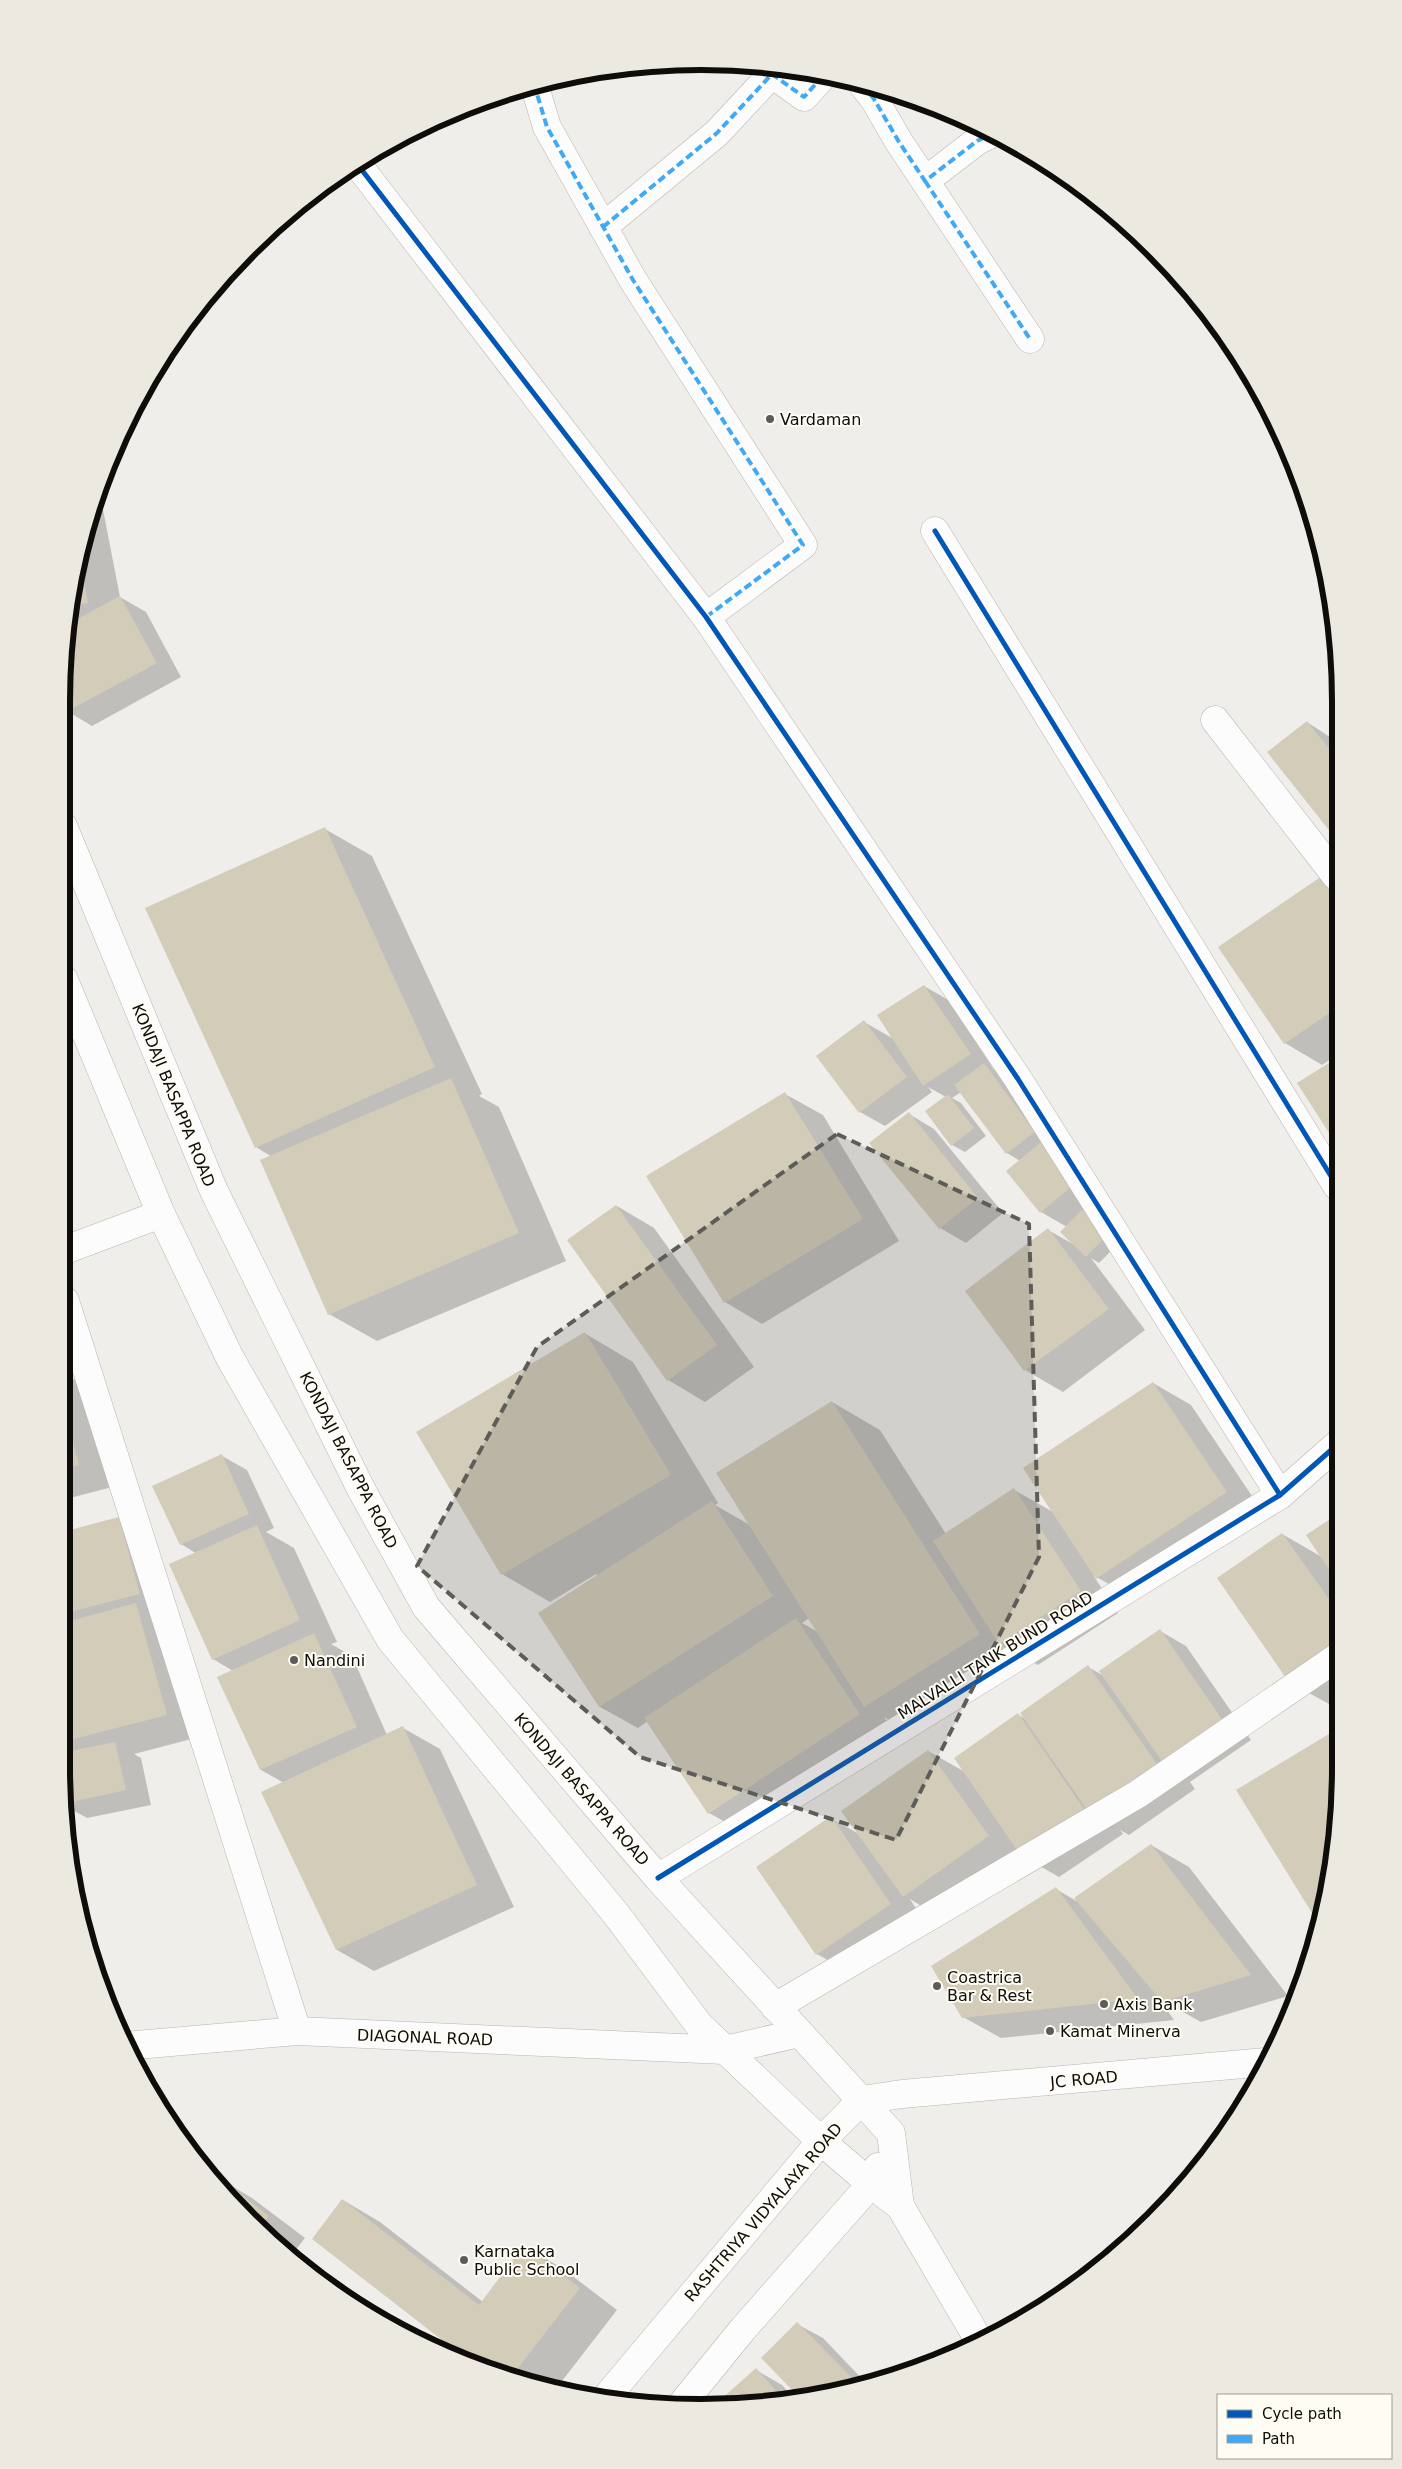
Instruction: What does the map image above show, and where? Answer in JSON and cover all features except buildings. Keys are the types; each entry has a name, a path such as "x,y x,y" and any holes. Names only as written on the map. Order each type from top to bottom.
{"street":[{"path":"603,227 717,133 772,74 804,97 818,81"},
{"path":"537,92 547,127 633,280 803,545 706,617"},
{"path":"870,94 899,142 1030,339"},
{"path":"925,181 984,137"},
{"path":"361,169 706,617 1018,1079 1280,1495"},
{"path":"935,531 1332,1178"},
{"path":"1215,720 1332,871"},
{"name":"KONDAJI BASAPPA ROAD","path":"70,843 214,1191 361,1489 426,1607 658,1878 891,2133"},
{"path":"70,994 161,1214 230,1358 390,1639 616,1914 698,2025 814,2134 871,2184 900,2206 976,2336"},
{"path":"70,1248 161,1214"},
{"path":"70,1317 297,2031"},
{"name":"MALVALLI TANK BUND ROAD","path":"658,1878 1280,1495 1332,1449"},
{"path":"775,2007 1138,1794 1332,1661"},
{"name":"DIAGONAL ROAD","path":"134,2045 297,2031 725,2050 799,2033"},
{"name":"JC ROAD","path":"902,2094 1259,2063"},
{"path":"686,2399 743,2329 871,2184 891,2133 902,2094 862,2100"},
{"name":"RASHTRIYA VIDYALAYA ROAD","path":"610,2392 814,2134 862,2100"},
{"path":"891,2133 900,2206"}],"highlighted area":[{"path":"837,1134 1029,1224 1039,1557 896,1840 640,1757 417,1566 537,1347"}],"marked path":[{"path":"603,227 717,133 772,74 804,97 818,81"},
{"path":"537,92 547,127 633,280 803,545 706,617"},
{"path":"870,94 925,181 984,137"},
{"path":"925,181 1030,339"}],"cycle path":[{"path":"361,169 706,617 1018,1079 1280,1495"},
{"path":"935,531 1332,1178"},
{"path":"658,1878 1280,1495 1332,1449"}],"place":[{"name":"Vardaman","path":"770,419"},
{"name":"Nandini","path":"294,1660"},
{"name":"Coastrica Bar & Rest","path":"937,1986"},
{"name":"Axis Bank","path":"1104,2004"},
{"name":"Kamat Minerva","path":"1050,2031"},
{"name":"Karnataka Public School","path":"464,2260"}]}
